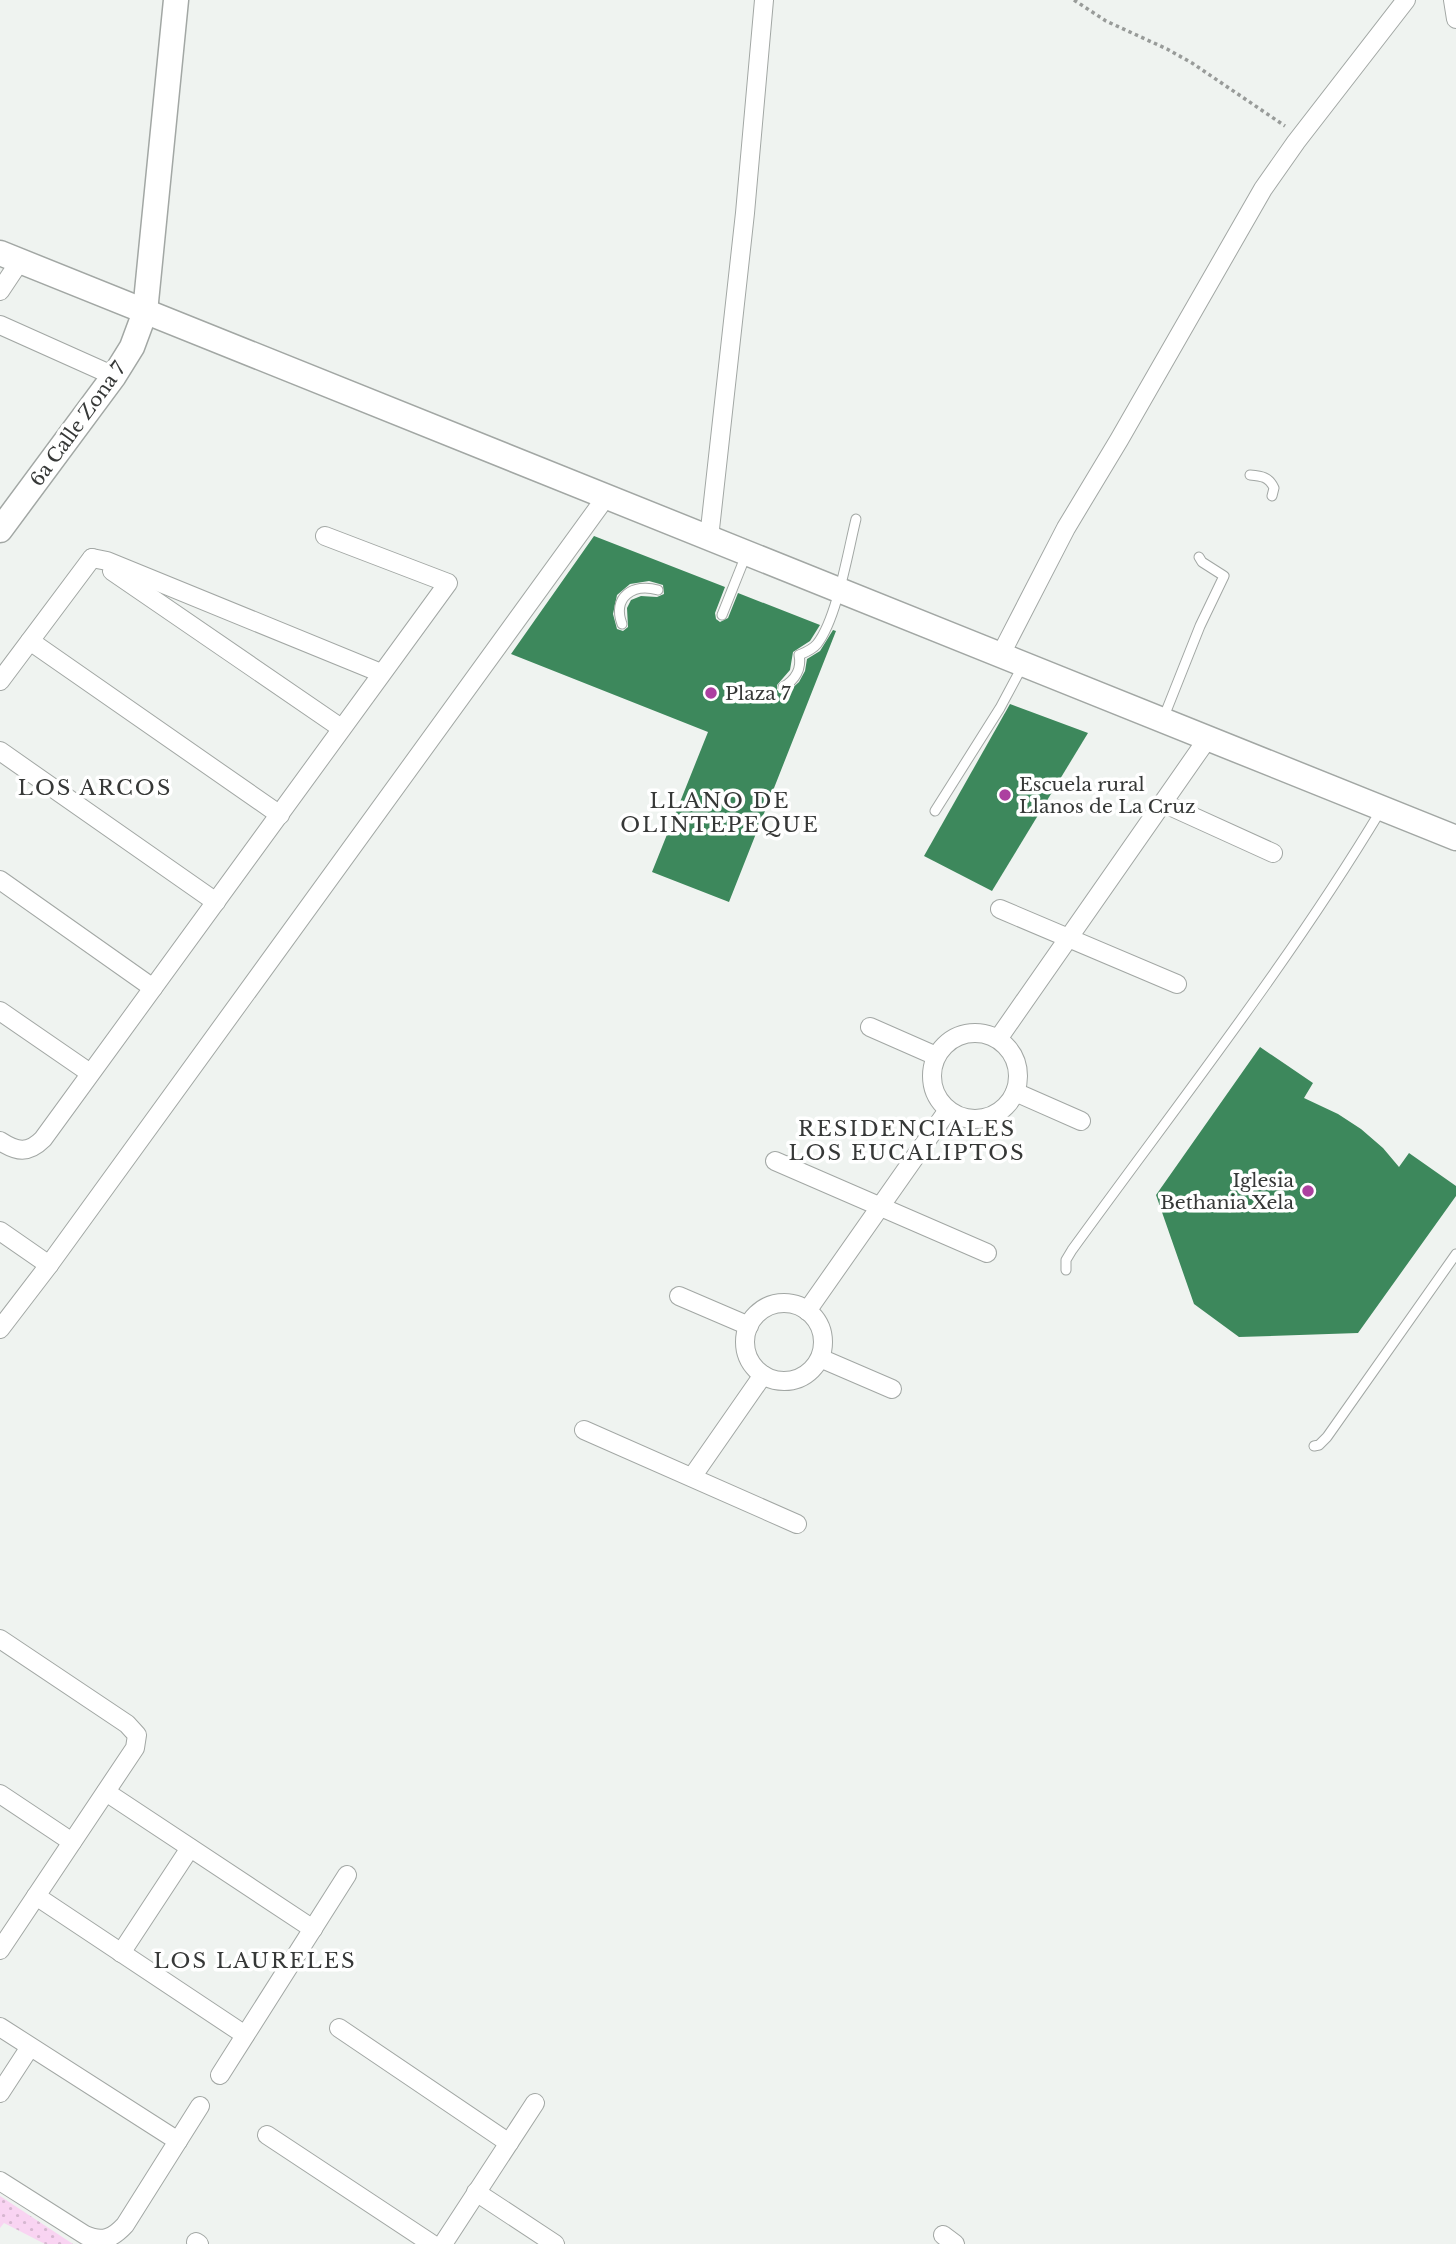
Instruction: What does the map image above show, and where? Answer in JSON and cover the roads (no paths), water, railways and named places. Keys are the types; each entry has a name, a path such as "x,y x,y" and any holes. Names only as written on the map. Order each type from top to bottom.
{"main road":[{"name":"6a Calle Zona 7","path":"0,530 114,376 132,347 145,312 176,0"},
{"path":"10,257 1456,838"}],"street":[{"path":"709,538 745,213 764,0"},
{"path":"1012,659 1086,493 1126,429 1263,189 1300,136 1406,0"},
{"path":"1453,0 1456,19"},
{"path":"0,291 10,257"},
{"path":"0,325 114,376"},
{"path":"0,1329 606,497"},
{"path":"0,1140 18,1150 31,1149 37,1145 448,583 325,536"},
{"path":"92,558 107,561 381,673"},
{"path":"0,681 92,558"},
{"path":"92,558 341,728"},
{"path":"30,641 280,815"},
{"path":"998,1039 1208,738"},
{"path":"0,751 216,902"},
{"path":"1163,803 1273,853"},
{"path":"0,880 153,988"},
{"path":"1000,909 1177,984"},
{"path":"0,1011 90,1073"},
{"path":"870,1027 936,1056"},
{"path":"972,1032 998,1039 1010,1050 1016,1063 1018,1077 1015,1092 1009,1102 988,1117 975,1119 962,1117 948,1110 935,1092 932,1080 936,1056 945,1044 972,1032"},
{"path":"1015,1092 1081,1121"},
{"path":"807,1311 948,1110"},
{"path":"775,1161 987,1253"},
{"path":"0,1231 49,1265"},
{"path":"679,1296 749,1326"},
{"path":"788,1303 807,1311 817,1320 822,1332 820,1358 806,1374 796,1379 784,1381 763,1375 748,1357 746,1346 749,1326 757,1315 776,1304 788,1303"},
{"path":"820,1358 892,1389"},
{"path":"692,1477 763,1375"},
{"path":"584,1430 797,1524"},
{"path":"0,1639 134,1729 137,1735 135,1748 0,1950"},
{"path":"106,1792 313,1929"},
{"path":"0,1794 72,1842"},
{"path":"121,1953 190,1848"},
{"path":"220,2076 347,1875"},
{"path":"36,1896 245,2035"},
{"path":"0,2027 178,2141"},
{"path":"339,2028 509,2143"},
{"path":"0,2092 30,2047"},
{"path":"443,2244 535,2104"},
{"path":"0,2181 85,2235 104,2240 115,2235 125,2225 200,2106"},
{"path":"267,2135 432,2244"},
{"path":"476,2192 555,2244"}],"lane":[{"path":"1250,475 1262,475 1270,481 1274,488 1272,496"},
{"path":"783,687 796,676 799,655 809,651 818,642 839,591 856,519"},
{"path":"722,615 747,554"},
{"path":"1162,720 1200,626 1224,576 1202,562 1199,557"},
{"path":"622,624 620,609 628,593 640,587 658,590"},
{"path":"935,811 1000,708 1012,659"},
{"path":"1066,1270 1066,1260 1072,1250 1270,977 1352,858 1382,809"},
{"path":"1314,1446 1327,1437 1456,1254"}],"place":[{"name":"Plaza 7","path":"711,693"},
{"name":"Escuela rural Llanos de La Cruz","path":"1005,795"},
{"name":"Iglesia Bethania Xela","path":"1308,1191"}],"district":[{"name":"LOS ARCOS","path":"95,788"},
{"name":"LLANO DE OLINTEPEQUE","path":"720,813"},
{"name":"RESIDENCIALES LOS EUCALIPTOS","path":"907,1141"},
{"name":"LOS LAURELES","path":"255,1961"}]}
